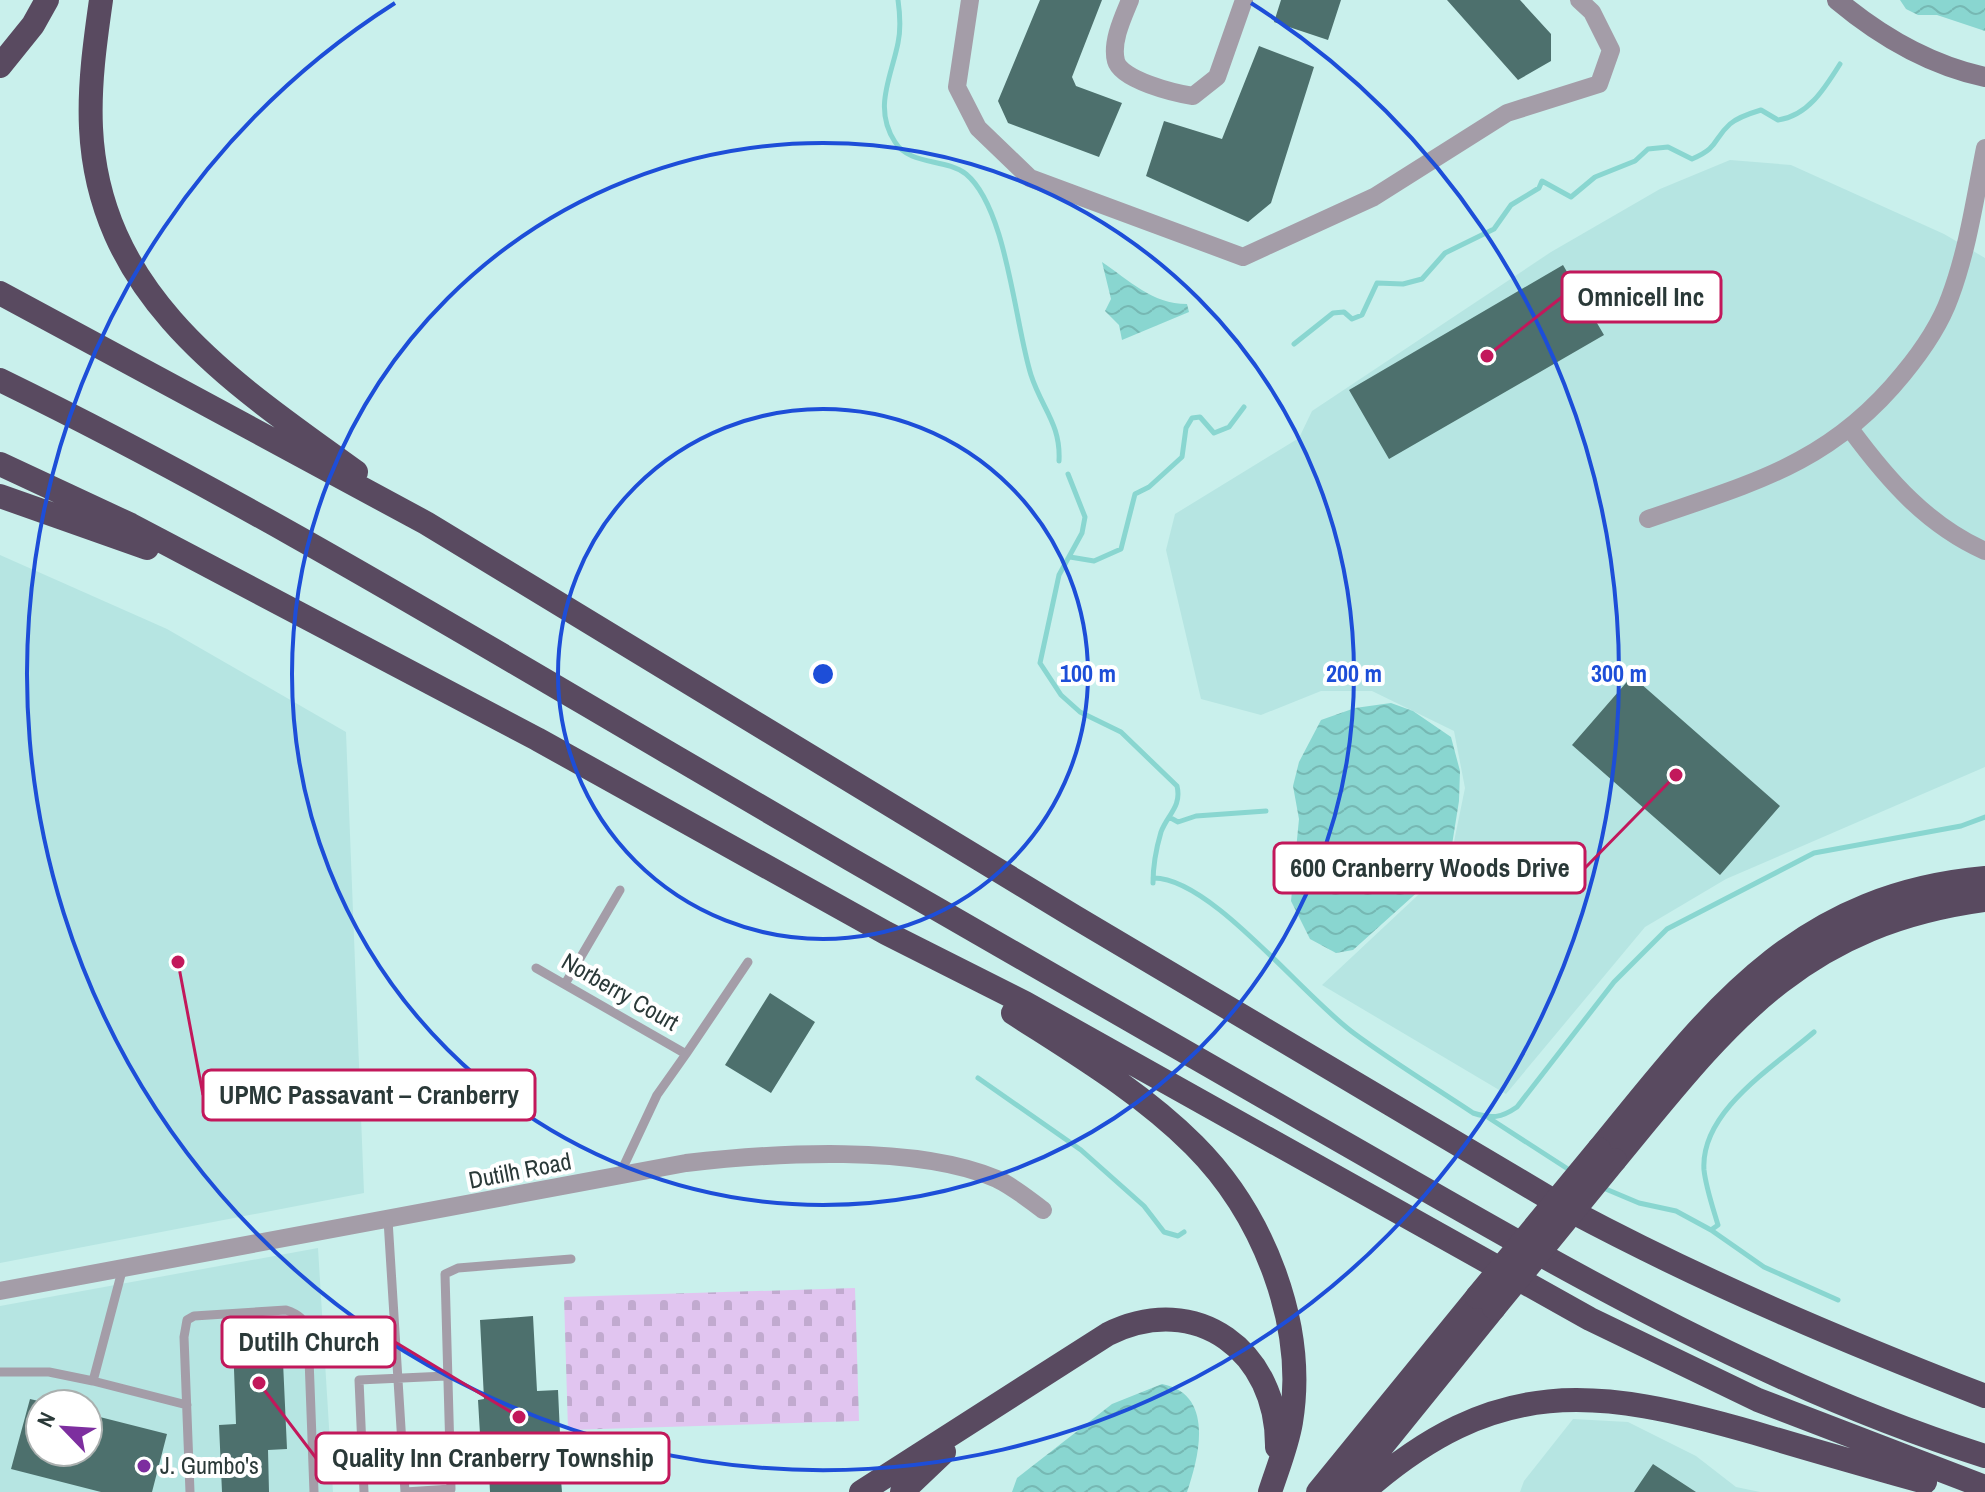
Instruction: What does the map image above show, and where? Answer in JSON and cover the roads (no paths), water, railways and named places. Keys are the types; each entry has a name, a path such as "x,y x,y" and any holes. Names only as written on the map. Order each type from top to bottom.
{"highway":[{"path":"0,66 33,25 47,0"},
{"path":"101,0 91,83 91,130 98,179 113,226 137,276 168,320 244,390 426,523"},
{"path":"0,293 426,523 1075,917 1569,1210 1722,1289 1871,1354 1981,1394"},
{"path":"0,380 85,422 334,556 1074,992 1601,1291 1874,1417 1985,1456"},
{"path":"0,464 131,525 523,732 886,933 1025,1003 1590,1319 1758,1400 1985,1487"},
{"path":"0,496 235,582"},
{"path":"1318,1492 1485,1302 1607,1154 1705,1020 1769,961 1802,938 1868,906 1942,885 1985,878"},
{"path":"1607,1154 1725,1029 1789,975 1844,941 1876,927 1912,914 1985,900"},
{"path":"886,933 1099,1068 1185,1136 1232,1190 1268,1255 1279,1286 1292,1359 1291,1424 1272,1485"},
{"path":"1345,1492 1485,1302"},
{"path":"861,1492 1122,1327 1153,1319 1201,1325 1243,1351 1267,1387 1277,1430 1272,1485"},
{"path":"902,1492 1006,1399"},
{"path":"1363,1492 1399,1461 1458,1426 1535,1403 1602,1399 1679,1412 1961,1492"}],"street":[{"path":"970,0 957,87 978,128 1030,178 1243,257 1374,197 1507,113 1599,84 1611,50 1592,12 1579,0"},
{"path":"1130,0 1116,43 1116,62 1125,74 1193,96 1217,77 1244,0"},
{"path":"1837,0 1873,28 1913,51 1985,77"},
{"path":"1648,519 1758,480 1799,462 1851,430 1917,357 1939,321 1963,256 1985,148"},
{"path":"1851,430 1907,499 1956,535 1985,551"},
{"name":"Dutilh Road","path":"0,1291 122,1271 686,1163 761,1155 870,1157 940,1165 986,1175 1043,1210"}],"lane":[{"path":"565,984 620,890"},
{"path":"686,1054 748,962"},
{"name":"Norberry Court","path":"536,968 686,1054 657,1095 619,1176"},
{"path":"388,1220 403,1492 451,1491 445,1274 458,1268 571,1259"},
{"path":"93,1381 122,1271"},
{"path":"190,1492 184,1328 187,1320 194,1316 286,1310 297,1314 306,1323 308,1332 314,1492"},
{"path":"4,1373 49,1372 187,1405"},
{"path":"364,1492 359,1380 446,1376"}],"water":[{"path":"1900,0 1985,0 1985,31 1937,15 1918,15 1906,9"},
{"path":"1102,262 1152,295 1187,304 1189,312 1122,340 1119,325 1105,311 1111,299"},
{"path":"1391,703 1413,711 1451,737 1460,771 1451,851 1441,871 1353,950 1336,953 1310,939 1291,901 1299,819 1293,786 1299,762 1321,720 1355,708"},
{"path":"1162,1384 1179,1390 1190,1400 1196,1413 1199,1444 1187,1492 1012,1492 1017,1478 1112,1404"}],"waterway":[{"path":"898,0 899,38 884,105 889,129 901,150 958,169 980,190 1000,239 1025,353 1035,387 1054,426 1059,461"},
{"path":"1294,344 1333,313 1344,312 1352,319 1362,315 1377,283 1403,284 1422,279 1445,253 1494,229 1511,205 1539,188 1542,181 1571,197 1595,177 1635,161 1648,149 1668,147 1692,159 1712,147 1737,119 1761,110 1778,120 1798,113 1822,91 1840,64"},
{"path":"1070,557 1094,561 1121,549 1135,494 1149,487 1182,457 1186,428 1192,418 1200,417 1214,433 1229,427 1244,407"},
{"path":"1068,474 1085,517 1082,533 1059,575 1040,663 1061,695 1080,712 1121,732 1177,786 1176,805 1161,832 1153,883"},
{"path":"1169,817 1178,822 1196,816 1266,811"},
{"path":"1153,878 1176,883 1229,917 1334,1017 1369,1044 1473,1113 1496,1116 1517,1107 1614,982 1667,929 1814,853 1961,826 1985,817"},
{"path":"1601,1187 1639,1203 1676,1211 1711,1230 1718,1225 1704,1170 1706,1149 1714,1128 1743,1092 1814,1032"},
{"path":"978,1078 1081,1150 1144,1206 1164,1232 1178,1236 1184,1232"},
{"path":"1489,1118 1571,1171"},
{"path":"1711,1230 1764,1267 1838,1300"}],"place":[{"name":"Omnicell Inc","path":"1487,356"},
{"name":"600 Cranberry Woods Drive","path":"1676,775"},
{"name":"UPMC Passavant – Cranberry","path":"178,962"},
{"name":"Quality Inn Cranberry Township","path":"259,1383"},
{"name":"Dutilh Church","path":"519,1417"},
{"name":"J. Gumbo's","path":"144,1466"}]}
